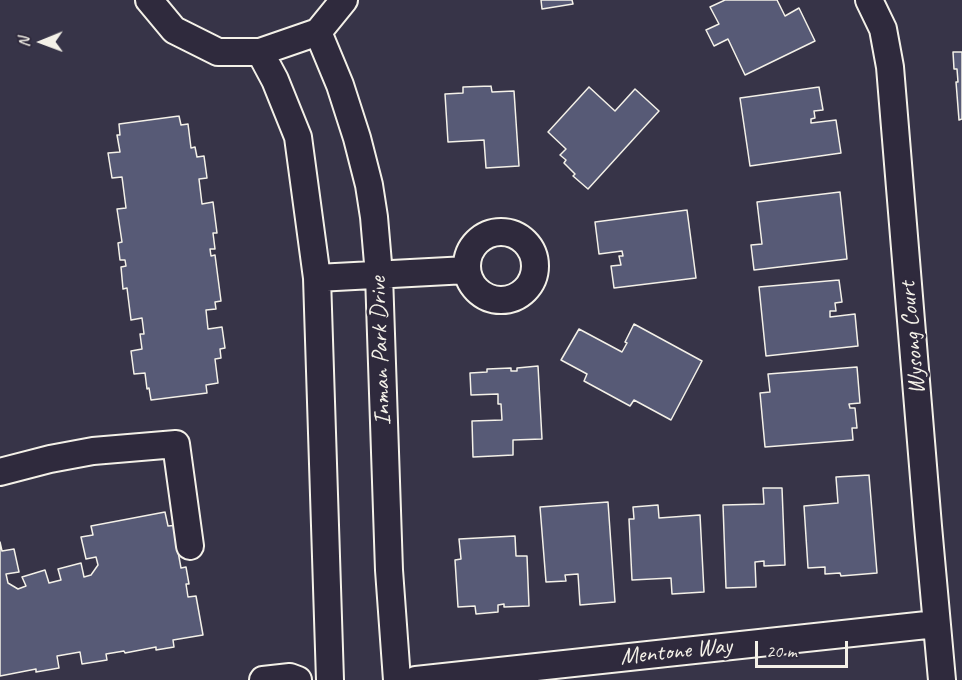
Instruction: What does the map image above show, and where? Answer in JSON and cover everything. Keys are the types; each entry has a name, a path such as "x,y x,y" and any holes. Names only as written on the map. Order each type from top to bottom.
{"street":[{"path":"149,0 174,30 218,51 260,52 318,32 344,0"},
{"name":"Wysong Court","path":"869,0 883,30 890,67 942,680"},
{"name":"Inman Park Drive","path":"318,32 340,85 357,138 369,185 374,217 379,275 389,570 397,680"},
{"path":"260,52 275,80 298,137 317,278 330,680"},
{"path":"317,278 467,270"},
{"path":"0,472 93,451 176,444 190,546"},
{"name":"Mentone Way","path":"416,680 936,624"},
{"path":"263,680 290,677 298,680"}],"building":[{"path":"541,0 572,0 573,4 542,9"},
{"path":"725,0 777,0 785,16 799,8 815,41 745,75 728,39 714,46 706,30 719,24 710,7"},
{"path":"953,52 962,52 962,119 959,120 957,69 954,69"},
{"path":"491,86 492,92 514,91 519,166 486,168 484,140 448,142 445,94 463,93 463,87"},
{"path":"589,87 615,111 635,89 659,111 588,189 573,176 575,174 564,163 566,160 560,155 566,149 548,132"},
{"path":"819,87 823,110 814,111 815,118 811,119 811,123 836,120 841,153 750,166 740,98"},
{"path":"179,116 181,125 188,124 191,148 195,147 197,157 204,156 207,178 199,179 202,204 213,202 217,233 213,233 215,249 210,249 211,256 215,255 221,301 215,302 216,309 206,310 208,329 222,327 225,348 220,349 221,358 215,359 218,383 206,385 207,393 151,400 145,373 134,374 131,351 142,349 140,334 144,334 142,318 131,320 127,288 123,289 121,267 126,266 125,260 120,260 118,243 122,242 117,209 126,208 122,177 112,178 108,153 120,152 117,135 120,135 119,124"},
{"path":"840,192 847,259 754,270 751,245 762,244 757,202"},
{"path":"687,210 696,278 614,288 611,266 621,265 619,256 623,256 622,251 599,254 595,222"},
{"path":"839,280 842,302 835,303 836,311 830,311 830,317 855,314 858,346 766,356 759,287"},
{"path":"634,324 702,361 671,420 634,400 630,406 584,381 587,374 561,360 579,329 622,352"},
{"path":"538,366 542,439 513,440 513,455 473,457 472,421 502,420 498,394 471,395 470,373 487,372 487,369 511,368 511,371 517,371 517,368"},
{"path":"857,367 860,403 849,404 850,408 855,408 857,428 852,428 853,440 765,447 760,393 770,392 768,374"},
{"path":"869,475 877,573 841,576 840,573 825,574 825,567 808,568 804,506 838,503 836,477"},
{"path":"763,488 782,488 785,565 764,566 764,561 755,562 756,587 726,588 723,505 764,504"},
{"path":"608,502 615,602 580,605 578,574 565,575 566,581 546,582 540,507"},
{"path":"658,505 659,518 700,515 704,592 672,594 671,578 632,580 629,519 634,519 633,507"},
{"path":"165,512 168,526 179,525 182,545 177,546 181,568 186,567 189,584 186,584 188,597 196,596 203,635 173,640 174,647 156,650 156,647 106,654 107,660 82,664 80,652 57,656 59,668 36,672 36,669 0,676 0,542 2,551 14,549 19,572 6,574 8,583 18,589 26,586 22,577 45,570 49,583 61,580 58,569 81,563 84,577 91,575 98,565 96,557 86,559 81,537 93,535 91,526"},
{"path":"515,536 516,556 527,556 529,606 504,607 504,604 498,605 498,612 476,614 475,606 458,607 455,560 461,559 459,539"}]}
